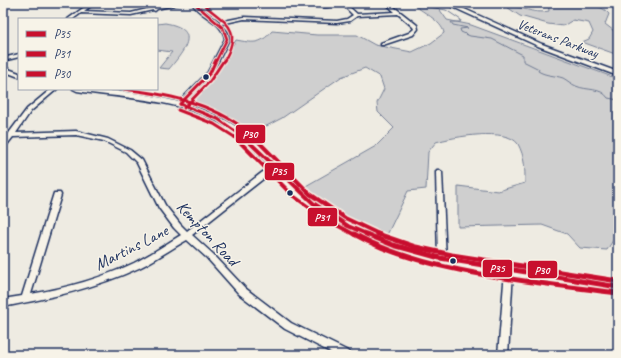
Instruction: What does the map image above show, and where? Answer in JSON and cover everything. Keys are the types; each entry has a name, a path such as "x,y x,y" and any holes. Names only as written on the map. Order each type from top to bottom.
{"main road":[{"name":"Veterans Parkway","path":"447,3 540,45 618,74"},
{"name":"Veterans Parkway","path":"456,3 526,35 618,69"},
{"path":"3,69 18,75"},
{"path":"86,90 142,96 180,104 217,118 229,125 252,143 296,190 346,225 389,245 442,260 618,287"}],"street":[{"path":"71,18 93,3"},
{"path":"147,3 155,10"},
{"path":"80,12 122,14 155,10 180,3"},
{"path":"194,4 206,3"},
{"path":"260,3 326,6 344,4 356,15"},
{"path":"383,44 415,32 415,26 386,3"},
{"path":"614,3 618,5"},
{"path":"180,104 210,73 225,46 227,35 218,23 200,11 194,4"},
{"path":"218,23 244,18 337,22 351,19 356,15 398,13"},
{"path":"3,60 18,55"},
{"path":"3,146 33,106 53,90"},
{"name":"Kempton Road","path":"11,135 76,133 106,140 137,157 162,206 186,236 210,256 242,291 264,310 300,333 346,355"},
{"name":"Martins Lane","path":"3,303 47,295 111,277 152,257 186,236 275,166"},
{"path":"439,172 442,260"},
{"path":"25,299 56,195"},
{"path":"503,355 509,271"}],"shaded area":[{"path":"411,3 435,3 447,20 471,25 618,79 618,237 615,237 607,250 580,248 567,234 542,225 458,227 458,186 498,191 525,183 524,163 518,144 512,139 503,136 467,136 436,142 428,152 426,189 408,191 387,235 329,207 304,187 376,146 394,128 378,112 377,103 384,89 380,77 365,68 341,77 282,118 251,134 192,102 215,76 236,40 247,42 260,41 268,36 272,31 317,35 357,35 375,45 412,52 431,43 444,33 435,20"},
{"path":"548,3 590,4 604,10 609,14 605,24 618,34 618,55 582,42 589,39 593,32 589,23 573,20 563,26 548,24 520,16 504,5 543,12 549,11"},
{"path":"165,23 176,26 183,30 187,35 185,48 169,69 159,68 172,52 158,50 158,24"}],"waterway":[{"path":"428,3 429,7 446,10 461,20 460,22 451,22 453,25 468,28 460,29 461,32 470,36 492,39 523,55 523,61 539,69 538,71 541,73 563,78 580,88 602,92 608,98 618,100"}],"transit line":[{"name":"P35","path":"180,104 210,73 227,39 223,28 194,3"},
{"name":"P31","path":"184,108 210,81 219,69 231,45 232,34 228,24 202,3"},
{"name":"P30","path":"131,90 182,99 196,103 223,115 252,136 294,180 318,201 345,218 381,236 434,252 618,281"},
{"name":"P35","path":"180,104 212,116 230,126 255,147 313,203 348,226 370,236 416,252 464,263 618,287"},
{"name":"P31","path":"178,110 202,118 235,137 252,152 292,195 324,218 357,236 392,251 428,262 503,277 617,293"}]}
